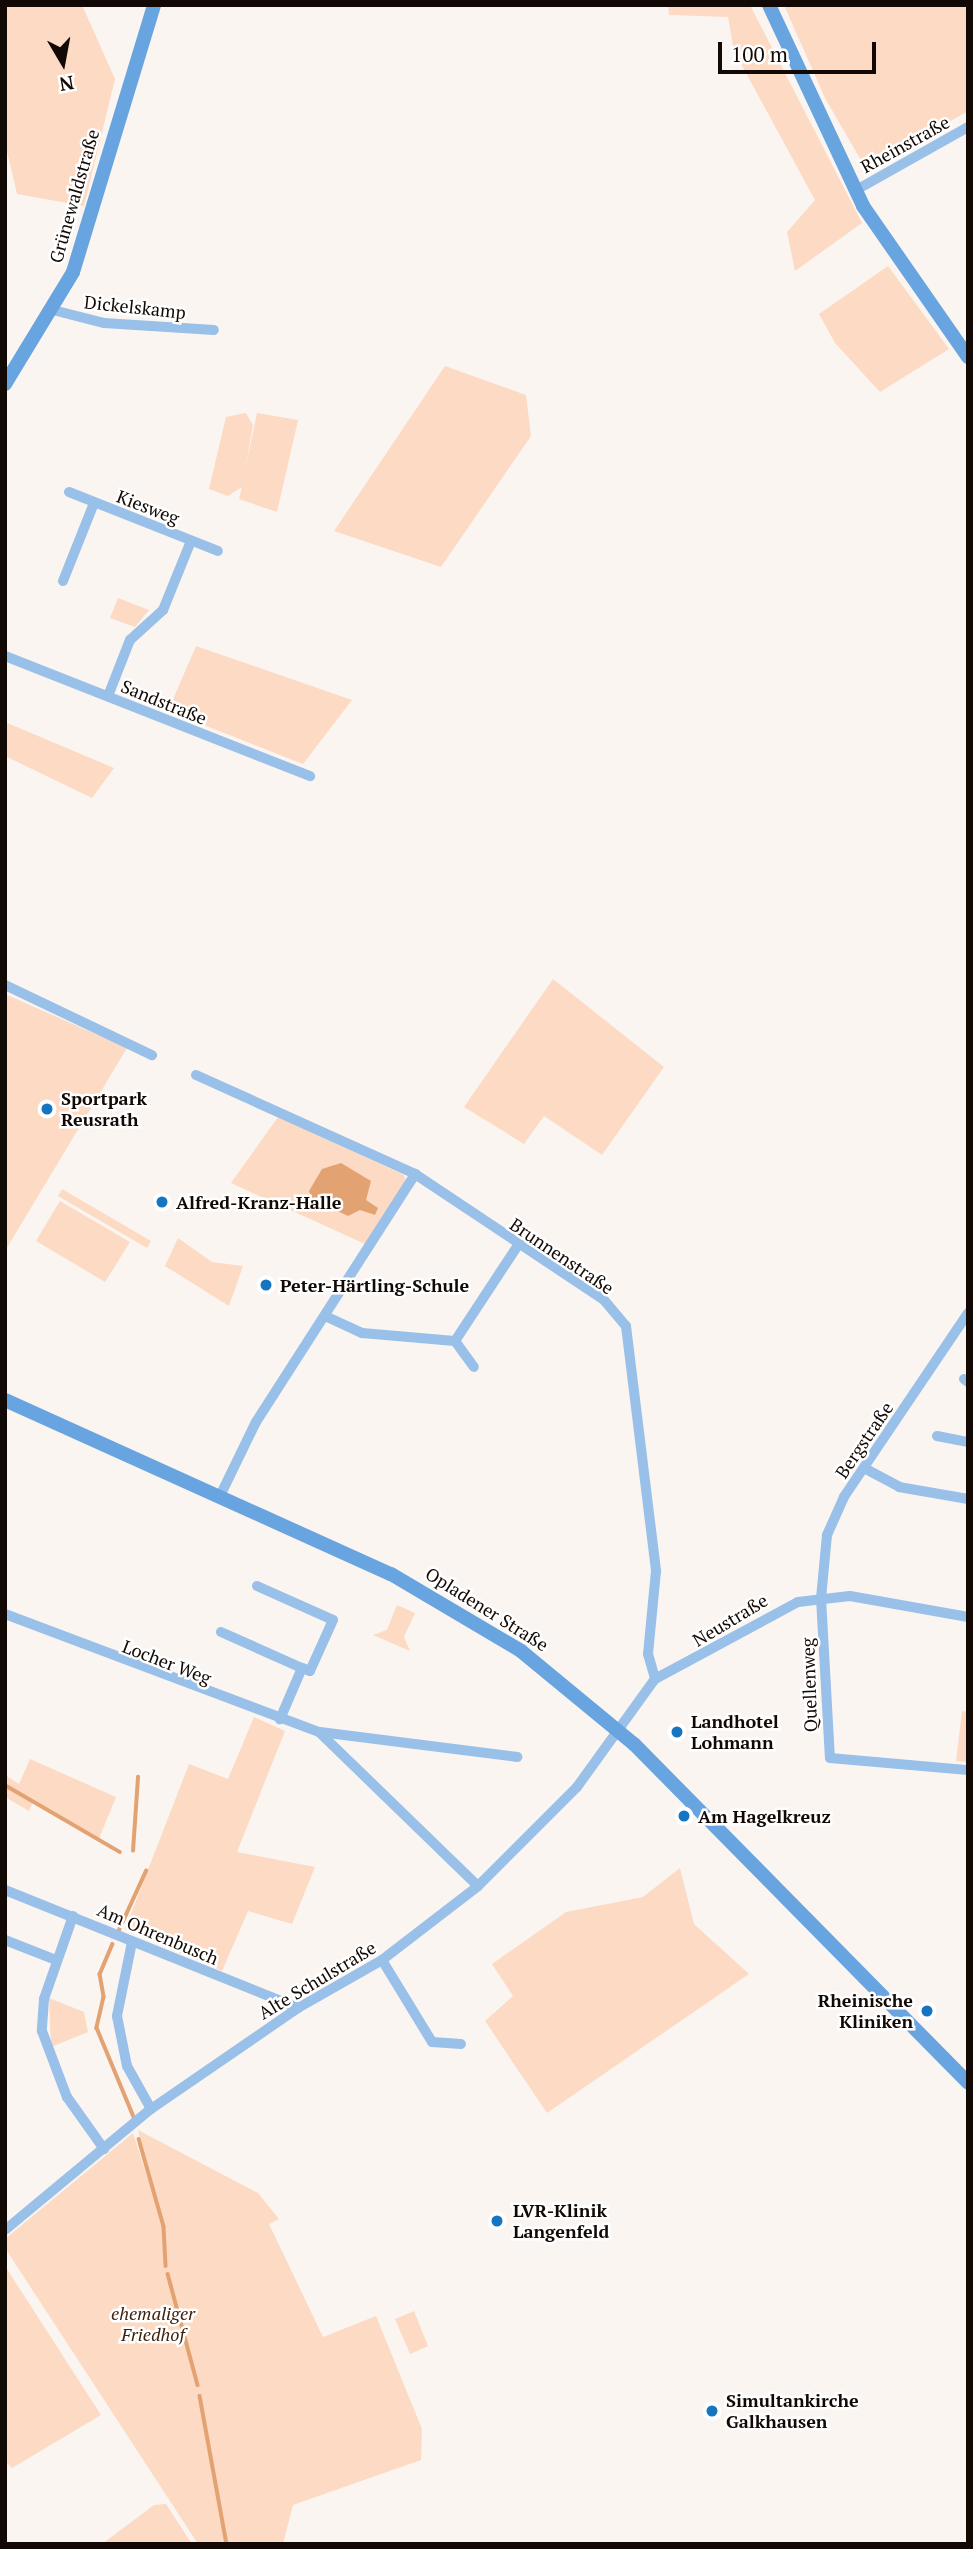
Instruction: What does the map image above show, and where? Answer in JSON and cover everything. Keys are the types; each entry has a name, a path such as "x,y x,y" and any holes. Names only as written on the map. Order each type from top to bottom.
{"main road":[{"name":"Grünewaldstraße","path":"5,384 73,272 154,5"},
{"path":"769,5 858,189 900,266 968,357"},
{"path":"858,189 968,351"},
{"name":"Opladener Straße","path":"5,1400 220,1496 457,1610 544,1668 616,1726 865,1974 968,2083"}],"street":[{"name":"Rheinstraße","path":"858,189 968,127"},
{"name":"Dickelskamp","path":"52,310 104,323 214,330"},
{"name":"Kiesweg","path":"69,492 218,551"},
{"name":"Kiesweg","path":"63,581 94,503"},
{"name":"Kiesweg","path":"108,696 130,640 163,610 191,541"},
{"name":"Sandstraße","path":"5,656 310,776"},
{"path":"5,985 152,1055"},
{"name":"Brunnenstraße","path":"196,1075 415,1174 604,1300 626,1326 656,1571 648,1654 656,1679"},
{"path":"220,1496 234,1465 415,1174"},
{"path":"455,1341 518,1245"},
{"name":"Bergstraße","path":"821,1598 827,1535 864,1468 968,1313"},
{"path":"325,1316 362,1334 455,1341 474,1367"},
{"path":"937,1436 968,1442"},
{"path":"864,1468 899,1487 968,1499"},
{"path":"222,1632 310,1671 333,1620 257,1586"},
{"name":"Neustraße","path":"616,1726 656,1679 773,1610 821,1598 850,1596 968,1617"},
{"name":"Quellenweg","path":"821,1598 830,1758 968,1770"},
{"name":"Locher Weg","path":"5,1614 319,1732 517,1757"},
{"path":"280,1719 302,1668"},
{"name":"Alte Schulstraße","path":"5,2230 151,2109 298,2008 382,1960 478,1886 577,1787 616,1726"},
{"name":"Locher Weg","path":"319,1732 478,1886"},
{"name":"Am Ohrenbusch","path":"5,1890 298,2008"},
{"path":"73,1916 44,1999 43,2035 67,2097 104,2148"},
{"path":"5,1940 56,1960"},
{"path":"132,1942 117,2016 127,2066 151,2109"},
{"path":"382,1960 432,2042 461,2044"}],"green space":[{"path":"5,5 82,5 115,79 84,206 17,194 5,143"},
{"path":"668,5 750,5 862,223 795,271 787,232 815,200 734,51 728,17 669,15"},
{"path":"784,5 968,5 968,111 866,169 825,98"},
{"path":"888,266 949,349 880,392 835,343 819,314"},
{"path":"445,366 526,395 531,436 441,567 334,531"},
{"path":"246,413 253,425 245,470 257,413 298,420 277,512 239,499 242,487 228,496 209,489 226,417"},
{"path":"118,598 149,610 135,627 110,618"},
{"path":"196,646 352,700 303,764 168,711"},
{"path":"5,722 114,768 92,798 5,756"},
{"path":"553,979 664,1067 602,1155 544,1116 524,1144 464,1107"},
{"name":"Sportpark Reusrath","path":"5,994 127,1048 5,1251"},
{"path":"278,1117 404,1175 406,1182 365,1244 231,1183"},
{"path":"62,1189 151,1241 147,1248 58,1196"},
{"path":"60,1201 130,1242 105,1282 36,1241"},
{"path":"178,1238 212,1262 243,1266 229,1306 165,1266"},
{"path":"397,1605 415,1613 404,1637 410,1651 373,1635 387,1630"},
{"path":"962,1711 968,1712 968,1762 956,1761"},
{"path":"254,1717 285,1731 237,1852 315,1867 292,1924 248,1911 222,1971 125,1929 189,1764 228,1779"},
{"path":"30,1759 116,1797 98,1841 33,1802 29,1811 5,1797 5,1775 19,1784"},
{"path":"680,1868 694,1924 749,1974 547,2113 485,2021 513,1996 492,1964 566,1912 643,1897"},
{"path":"49,1998 84,2012 88,2032 51,2047"},
{"name":"ehemaliger Friedhof","path":"138,2130 258,2193 279,2219 269,2224 323,2337 376,2316 422,2429 421,2460 293,2505 283,2544 198,2544 5,2248 5,2239 133,2133 168,2242"},
{"path":"5,2266 101,2415 12,2468 5,2461"},
{"path":"414,2311 428,2346 410,2354 395,2319"},
{"path":"166,2504 192,2544 102,2544 154,2505"}],"shaded area":[{"path":"341,1163 371,1181 366,1200 378,1208 375,1215 360,1210 348,1216 312,1199 309,1191 322,1169"}],"waterway":[{"path":"133,1851 138,1777"},
{"path":"5,1785 120,1852"},
{"path":"119,1930 146,1871"},
{"path":"113,1944 100,1974 104,1997 97,2028 134,2117"},
{"path":"139,2139 164,2227 166,2266"},
{"path":"168,2274 198,2385"},
{"path":"200,2396 227,2544"}],"place":[{"name":"Sportpark Reusrath","path":"47,1109"},
{"name":"Alfred-Kranz-Halle","path":"162,1202"},
{"name":"Peter-Härtling-Schule","path":"266,1285"},
{"name":"Landhotel Lohmann","path":"677,1732"},
{"name":"Am Hagelkreuz","path":"684,1816"},
{"name":"Rheinische Kliniken","path":"927,2011"},
{"name":"LVR-Klinik Langenfeld","path":"497,2221"},
{"name":"Simultankirche Galkhausen","path":"712,2411"}]}
